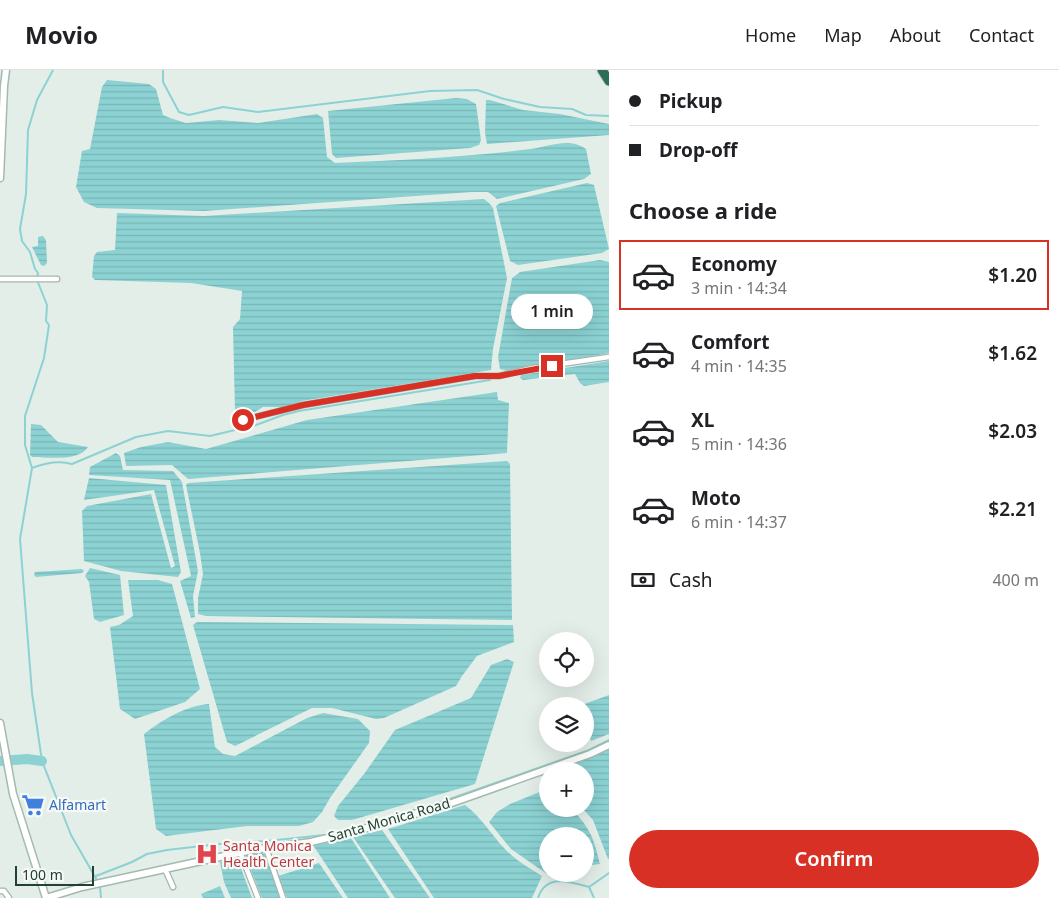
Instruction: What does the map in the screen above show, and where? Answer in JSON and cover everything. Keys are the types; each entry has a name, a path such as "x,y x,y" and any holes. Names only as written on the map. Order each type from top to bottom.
{"highway":[{"path":"602,70 609,81"}],"street":[{"path":"0,178 6,70"},
{"path":"0,279 57,279"},
{"path":"243,420 303,405 382,391 475,376 499,376 533,368 609,357"},
{"path":"0,723 2,746 11,784 44,898"},
{"name":"Santa Monica Road","path":"44,898 240,852 311,842 360,830 449,804 590,754 609,745"},
{"path":"266,848 284,898"},
{"path":"240,852 258,898"},
{"path":"165,869 173,888"},
{"path":"0,892 4,891 9,898"}],"water":[{"path":"107,80 149,84 156,89 163,115 186,123 219,120 258,123 317,114 323,118 327,157 335,163 482,154 566,143 580,145 586,149 591,174 584,179 497,199 488,192 472,192 204,211 97,208 84,202 76,187 82,151 90,149 102,87"},
{"path":"456,98 467,99 476,104 481,140 479,145 470,148 336,158 332,154 328,111"},
{"path":"486,100 523,110 560,114 609,124 609,135 487,144 485,133"},
{"path":"587,183 594,185 609,249 602,253 518,265 510,261 496,206 500,203"},
{"path":"484,199 493,208 507,278 493,349 491,370 302,401 290,407 263,407 245,418 235,413 233,327 240,319 242,291 191,283 95,280 92,277 94,256 97,252 115,250 117,213 204,216"},
{"path":"43,236 46,240 47,263 44,266 41,265 32,247 38,246 38,237"},
{"path":"600,260 609,262 609,353 507,371 500,369 498,357 512,278 520,272"},
{"path":"609,361 609,382 584,386 575,374 523,380 520,378 521,375"},
{"path":"497,392 498,400 509,403 507,453 188,479 172,465 126,466 124,453 141,447 168,442 206,449 307,420"},
{"path":"31,424 41,425 58,442 88,447 84,452 71,457 32,457 30,455"},
{"path":"116,453 120,456 123,470 173,471 182,482 198,571 193,596 195,617 191,618 180,581 191,576 170,480 89,475 90,467"},
{"path":"507,461 510,464 512,620 206,616 198,614 198,598 203,574 186,485 188,483"},
{"path":"89,478 166,485 181,572 178,577 121,571 84,561 82,511 87,506 151,494 171,568 175,566 154,490 84,500"},
{"path":"90,568 120,575 124,615 100,622 94,619 89,582 85,576"},
{"path":"82,569 84,571 82,573 36,577 34,575 35,572"},
{"path":"128,580 158,580 172,584 200,689 185,702 135,719 120,709 110,627 119,625 133,616"},
{"path":"197,622 513,625 514,642 477,656 456,686 384,718 376,719 332,708 312,708 235,746 227,742 193,625"},
{"path":"507,659 514,662 475,784 352,820 338,820 334,816 338,806 364,774 395,730 471,698 491,665"},
{"path":"609,695 609,734 594,740 594,700"},
{"path":"209,704 215,747 223,754 235,756 307,718 323,713 358,719 370,731 369,743 322,812 313,822 299,826 247,826 166,836 156,829 144,734 174,714 200,705"},
{"path":"609,749 609,859 590,817 594,817 594,762 574,762"},
{"path":"539,792 539,817 578,817 586,827 539,827 539,868 511,849 489,822 497,812 510,804"},
{"path":"465,805 481,820 508,852 522,864 539,874 539,882 532,898 434,898 388,829"},
{"path":"382,830 430,898 395,898 353,837"},
{"path":"351,838 390,898 348,898 313,845"},
{"path":"594,844 595,847 600,864 594,865"},
{"path":"253,852 262,852 265,855 281,898 262,898 245,855"},
{"path":"234,860 239,863 252,898 231,898 224,882 220,862"},
{"path":"319,863 343,898 287,898 278,876"},
{"path":"220,886 225,898 203,898 201,894"}],"waterway":[{"path":"53,70 37,100 28,130 26,194 20,229 22,241 30,252 38,273 37,280 47,305 46,321 49,325 44,358 25,416 25,445 32,468 20,539 32,693 42,761 71,835 98,882"},
{"path":"163,70 163,82 179,112 189,115 223,107 258,112 430,91 477,90 504,99 540,107 572,109 586,115 609,116"},
{"path":"32,468 52,463 72,464 136,437 168,431 210,436 256,425 299,411 490,380"},
{"path":"359,827 447,800 589,750 609,740"},
{"path":"0,761 27,759 42,761"},
{"path":"96,876 147,854 167,850 325,835"},
{"path":"589,887 609,873"},
{"path":"538,898 547,885 560,881 589,887 594,898"},
{"path":"100,886 101,898"}],"place":[{"name":"Alfamart","path":"33,805"},
{"name":"Santa Monica Health Center","path":"207,854"}],"route":[{"path":"243,420 303,405 475,376 499,376 533,368 552,366"}]}
